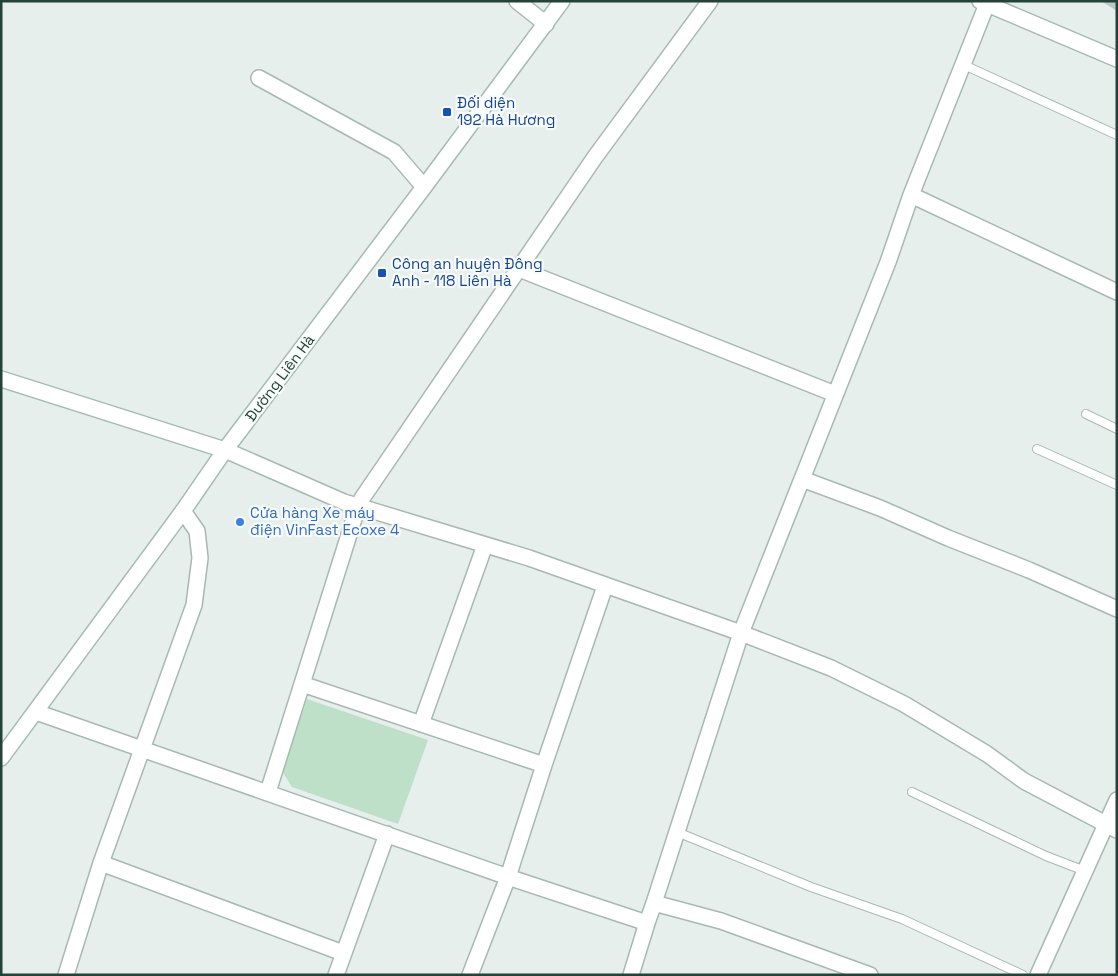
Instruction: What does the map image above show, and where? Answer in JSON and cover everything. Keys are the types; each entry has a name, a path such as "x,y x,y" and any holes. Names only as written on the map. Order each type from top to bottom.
{"street":[{"path":"517,1 546,24"},
{"name":"Đường Liên Hà","path":"1,758 183,511 224,450 424,187 562,1"},
{"path":"268,792 358,506 595,157 710,1"},
{"path":"631,975 741,633 888,262 911,195 964,65 983,3 1117,59"},
{"path":"259,78 394,152 424,187"},
{"path":"911,195 1117,292"},
{"path":"519,269 835,394"},
{"path":"1,379 224,450 344,502 485,545 741,633 831,668 904,704 988,754 1024,781 1111,827"},
{"path":"802,479 880,508 948,538 1029,570 1117,610"},
{"path":"66,975 101,863 194,605 200,558 198,531 183,511"},
{"path":"421,724 485,545"},
{"path":"470,975 508,876 605,586"},
{"path":"302,684 544,765"},
{"path":"36,712 647,923"},
{"path":"1038,975 1085,871 1111,827 1117,800"},
{"path":"336,975 387,834"},
{"path":"101,863 343,953"},
{"path":"654,903 721,921 870,975"}],"lane":[{"path":"964,65 1117,135"},
{"path":"1086,414 1117,429"},
{"path":"1037,449 1117,485"},
{"path":"912,792 1046,856 1085,871"},
{"path":"677,832 811,887 902,918 1023,975"}],"green space":[{"path":"307,699 428,740 398,824 292,787 282,771"}],"building":[{"path":"1101,1 1117,1 1117,11"}],"place":[{"name":"Đối diện 192 Hà Hương","path":"447,112"},
{"name":"Công an huyện Đông Anh - 118 Liên Hà","path":"382,273"},
{"name":"Cửa hàng Xe máy điện VinFast Ecoxe 4","path":"240,522"}]}
